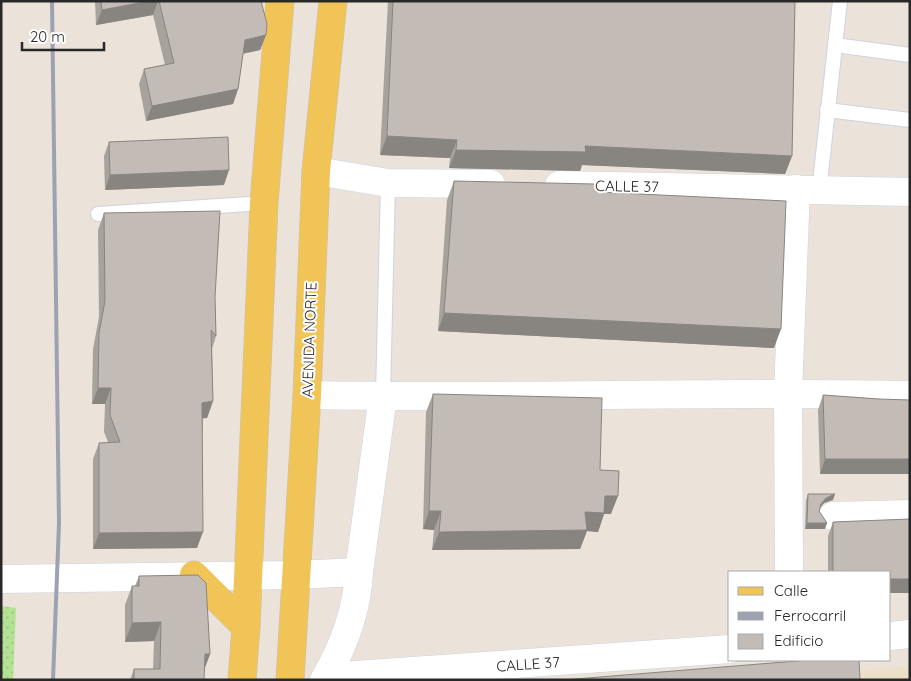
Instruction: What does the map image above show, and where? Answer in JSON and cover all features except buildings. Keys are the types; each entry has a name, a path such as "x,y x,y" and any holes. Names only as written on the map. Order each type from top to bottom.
{"main road":[{"path":"242,680 246,627 264,203 280,1"},
{"name":"AVENIDA NORTE","path":"290,680 307,395 316,171 333,1"},
{"path":"194,575 246,627"}],"street":[{"name":"CALLE 37","path":"316,171 388,183 910,192"},
{"path":"789,571 797,517 788,392 808,190"},
{"path":"307,395 788,392 910,395"},
{"path":"325,678 347,636 358,596 359,572 383,396"},
{"path":"833,516 910,514"},
{"path":"1,580 194,575 295,575 359,572"},
{"path":"891,636 910,634"},
{"name":"CALLE 37","path":"325,678 728,649"}],"lane":[{"path":"808,190 827,110 840,1"},
{"path":"835,46 910,55"},
{"path":"827,110 910,120"},
{"path":"383,396 388,183"},
{"path":"98,214 264,203"}],"shaded area":[{"path":"910,666 910,680 741,680 853,671"}],"green space":[{"path":"1,606 16,608 13,680 1,680"}],"railway":[{"path":"52,1 59,523 53,680"}]}
